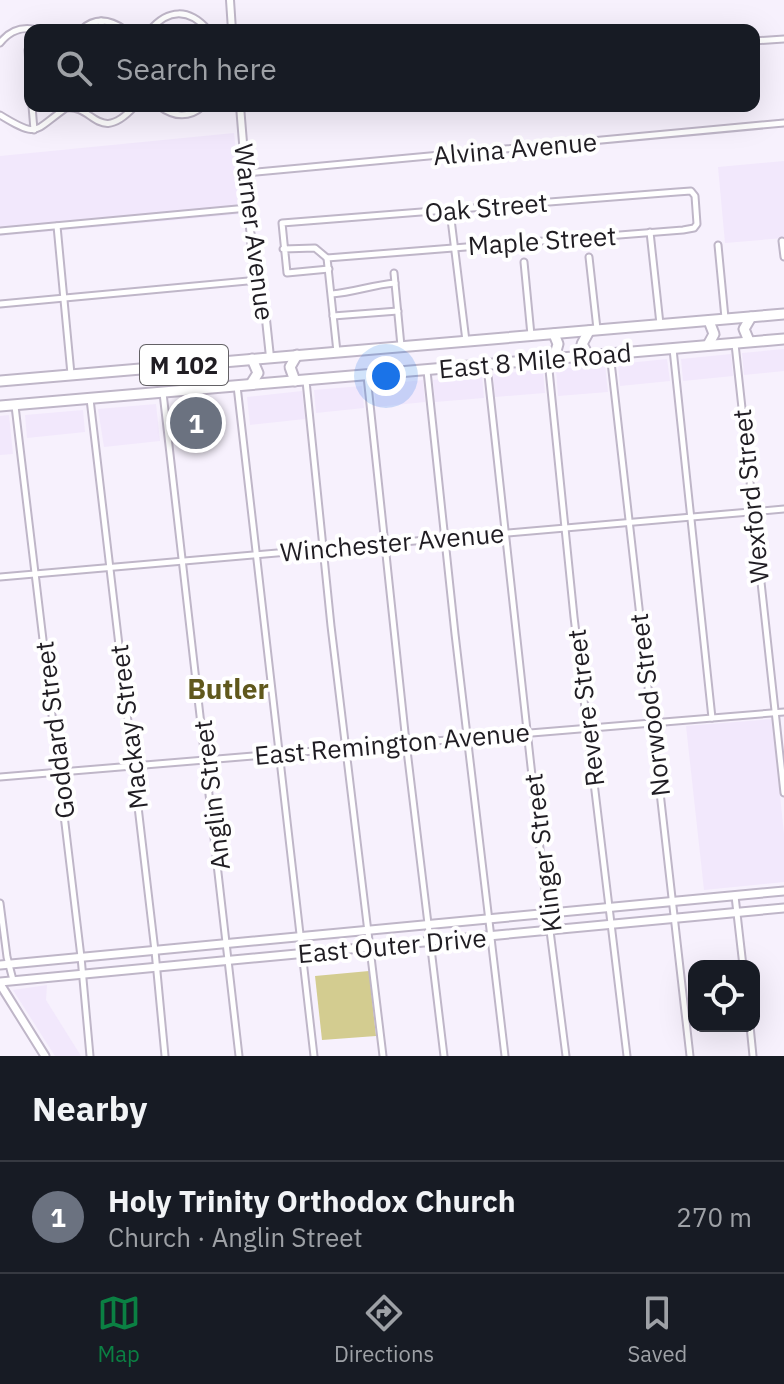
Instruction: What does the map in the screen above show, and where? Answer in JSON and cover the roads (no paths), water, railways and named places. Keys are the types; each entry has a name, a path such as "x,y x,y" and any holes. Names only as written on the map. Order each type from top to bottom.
{"highway":[{"name":"East 8 Mile Road","path":"1,382 784,314"},
{"path":"749,341 744,329 751,317"},
{"path":"708,345 714,334 709,321"},
{"path":"588,355 582,344 593,331"},
{"path":"551,359 558,344 554,334"},
{"name":"East 8 Mile Road","path":"1,405 784,339"},
{"path":"295,381 290,367 297,355"},
{"path":"251,384 258,373 252,359"}],"main road":[{"name":"East Outer Drive","path":"0,965 784,891"},
{"name":"East Outer Drive","path":"0,983 784,908"},
{"path":"0,983 45,1056"}],"street":[{"path":"230,0 232,24"},
{"path":"156,24 163,16 176,14 191,16 201,24"},
{"path":"89,24 101,21 116,24"},
{"path":"0,43 11,32 24,29"},
{"path":"760,41 784,39"},
{"path":"32,112 34,130"},
{"path":"2,114 20,128 34,130 49,123 59,112"},
{"path":"85,112 96,121 108,123 129,112"},
{"path":"168,112 184,115 195,112"},
{"name":"Warner Avenue","path":"241,112 253,264 264,301 270,357"},
{"name":"Alvina Avenue","path":"246,173 784,123"},
{"name":"Oak Street","path":"283,249 282,223 691,191"},
{"name":"Maple Street","path":"283,249 315,248 327,258 695,226 695,196 691,191"},
{"path":"0,231 248,208"},
{"path":"450,211 466,341"},
{"path":"57,226 71,375"},
{"path":"650,232 661,325"},
{"path":"782,241 784,257"},
{"path":"718,245 725,319"},
{"path":"283,249 287,273 329,269"},
{"path":"589,257 593,331"},
{"path":"327,258 337,352"},
{"path":"524,262 531,336"},
{"path":"394,273 401,346"},
{"path":"0,304 258,280"},
{"path":"332,294 363,292 370,286 395,283"},
{"path":"333,316 398,311"},
{"name":"Wexford Street","path":"735,343 784,793"},
{"path":"673,348 712,718"},
{"name":"Norwood Street","path":"610,353 690,1056"},
{"name":"Revere Street","path":"551,359 565,528 627,1056"},
{"name":"Klinger Street","path":"487,365 566,1056"},
{"path":"427,370 505,1056"},
{"path":"367,375 406,742 444,1056"},
{"path":"306,380 345,747 383,1056"},
{"path":"237,386 314,1056"},
{"name":"Anglin Street","path":"163,392 239,1056"},
{"name":"Mackay Street","path":"89,398 165,1056"},
{"name":"Goddard Street","path":"15,405 90,1056"},
{"name":"Winchester Avenue","path":"0,577 784,509"},
{"name":"East Remington Avenue","path":"0,777 784,712"},
{"path":"735,896 742,960"},
{"path":"0,903 13,980"},
{"path":"751,1032 753,1056"}],"place":[{"name":"Holy Trinity Orthodox Church","path":"196,423"}],"district":[{"name":"Butler","path":"228,688"}]}
